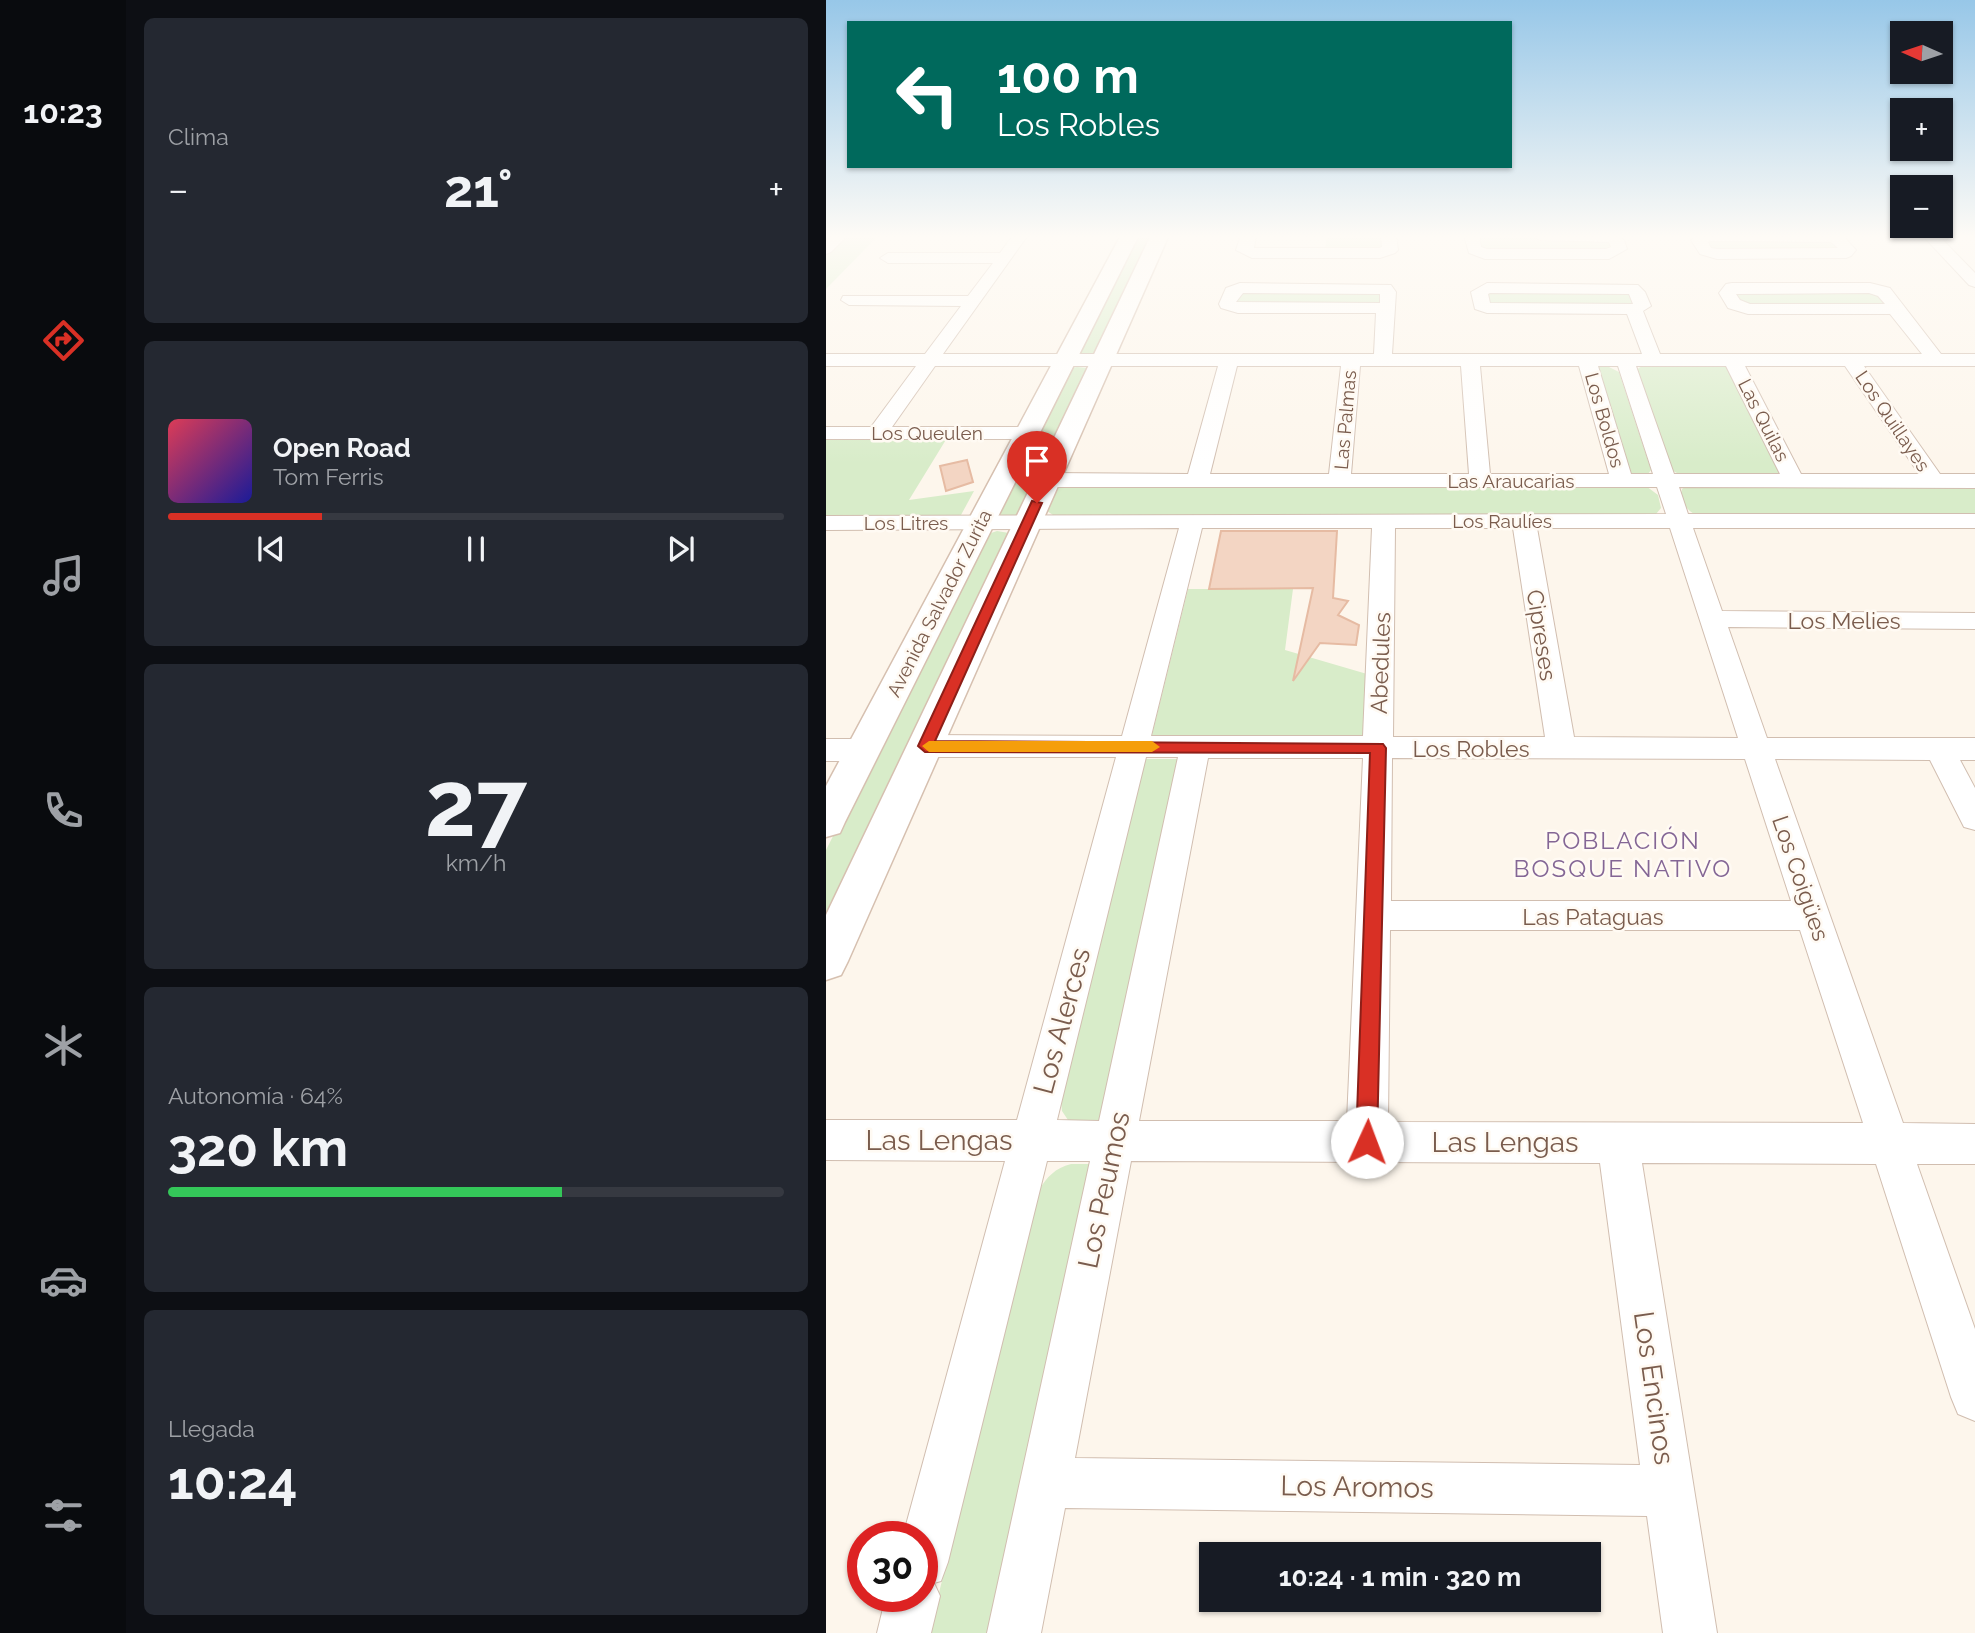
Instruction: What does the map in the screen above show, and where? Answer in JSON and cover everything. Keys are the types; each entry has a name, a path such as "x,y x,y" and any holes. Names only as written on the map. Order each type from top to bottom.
{"main road":[{"name":"Avenida Salvador Zurita","path":"826,822 1091,311"},
{"name":"Avenida Salvador Zurita","path":"826,961 1125,311"}],"street":[{"path":"877,433 966,311"},
{"path":"1383,359 1385,311"},
{"name":"Los Coigües","path":"1634,311 1639,360 1665,481 1975,1397"},
{"path":"1897,311 1936,360"},
{"path":"826,359 1975,361"},
{"path":"1197,480 1229,359"},
{"name":"Las Palmas","path":"1339,480 1351,359"},
{"path":"1470,360 1480,480"},
{"name":"Los Boldos","path":"1587,360 1622,481"},
{"name":"Las Quilas","path":"1733,360 1794,481"},
{"name":"Los Quillayes","path":"1852,360 1934,481"},
{"name":"Los Queulen","path":"826,433 1028,433"},
{"name":"Las Araucarias","path":"1048,480 1975,481"},
{"name":"Los Alerces","path":"933,1521 1192,521"},
{"name":"Abedules","path":"1367,1142 1384,521"},
{"name":"Cipreses","path":"1524,521 1561,748"},
{"name":"Los Raulíes","path":"1028,522 1679,521 1972,526"},
{"name":"Los Litres","path":"826,523 1028,522"},
{"name":"Los Melies","path":"1712,618 1975,621"},
{"name":"Los Robles","path":"925,746 1975,749"},
{"name":"Los Peumos","path":"1014,1633 1195,747"},
{"path":"1940,749 1975,818"},
{"path":"826,750 863,750"},
{"name":"Las Pataguas","path":"1373,915 1814,916"},
{"name":"Las Lengas","path":"826,1140 1975,1144"},
{"name":"Los Encinos","path":"1618,1143 1690,1633"},
{"name":"Los Aromos","path":"1045,1483 1670,1491"},
{"path":"904,1633 909,1612"}],"green space":[{"path":"1100,311 1116,311 1095,353 1080,353"},
{"path":"1642,366 1726,366 1784,475 1683,476 1671,470 1636,370"},
{"path":"1597,367 1609,367 1619,372 1651,470 1648,474 1628,476"},
{"path":"1072,368 1088,368 1016,517 1004,519 996,515"},
{"path":"826,438 947,438 909,500 974,491 961,515 826,515"},
{"path":"1061,486 1646,486 1658,495 1661,508 1656,514 1647,516 1053,515 1047,511 1055,491"},
{"path":"1687,486 1975,487 1975,516 1694,514 1682,500 1682,489"},
{"path":"997,531 1009,533 826,925 826,850 985,535"},
{"path":"1188,589 1293,589 1285,650 1367,674 1364,737 1152,735"},
{"path":"1145,759 1186,759 1109,1125 1072,1126 1062,1111 1061,1101"},
{"path":"1071,1164 1101,1164 1003,1633 929,1633 934,1612 938,1612 938,1597 1039,1190 1060,1168"}],"building":[{"path":"967,460 973,482 946,491 940,466"},
{"path":"1221,531 1337,531 1333,598 1348,601 1338,615 1359,625 1356,645 1320,643 1293,681 1313,588 1209,589"}],"slow traffic":[{"path":"929,746 1152,747"}],"district":[{"name":"POBLACIÓN BOSQUE NATIVO","path":"1623,854"}],"route":[{"path":"1037,503 925,746 1378,748 1367,1142"}]}
